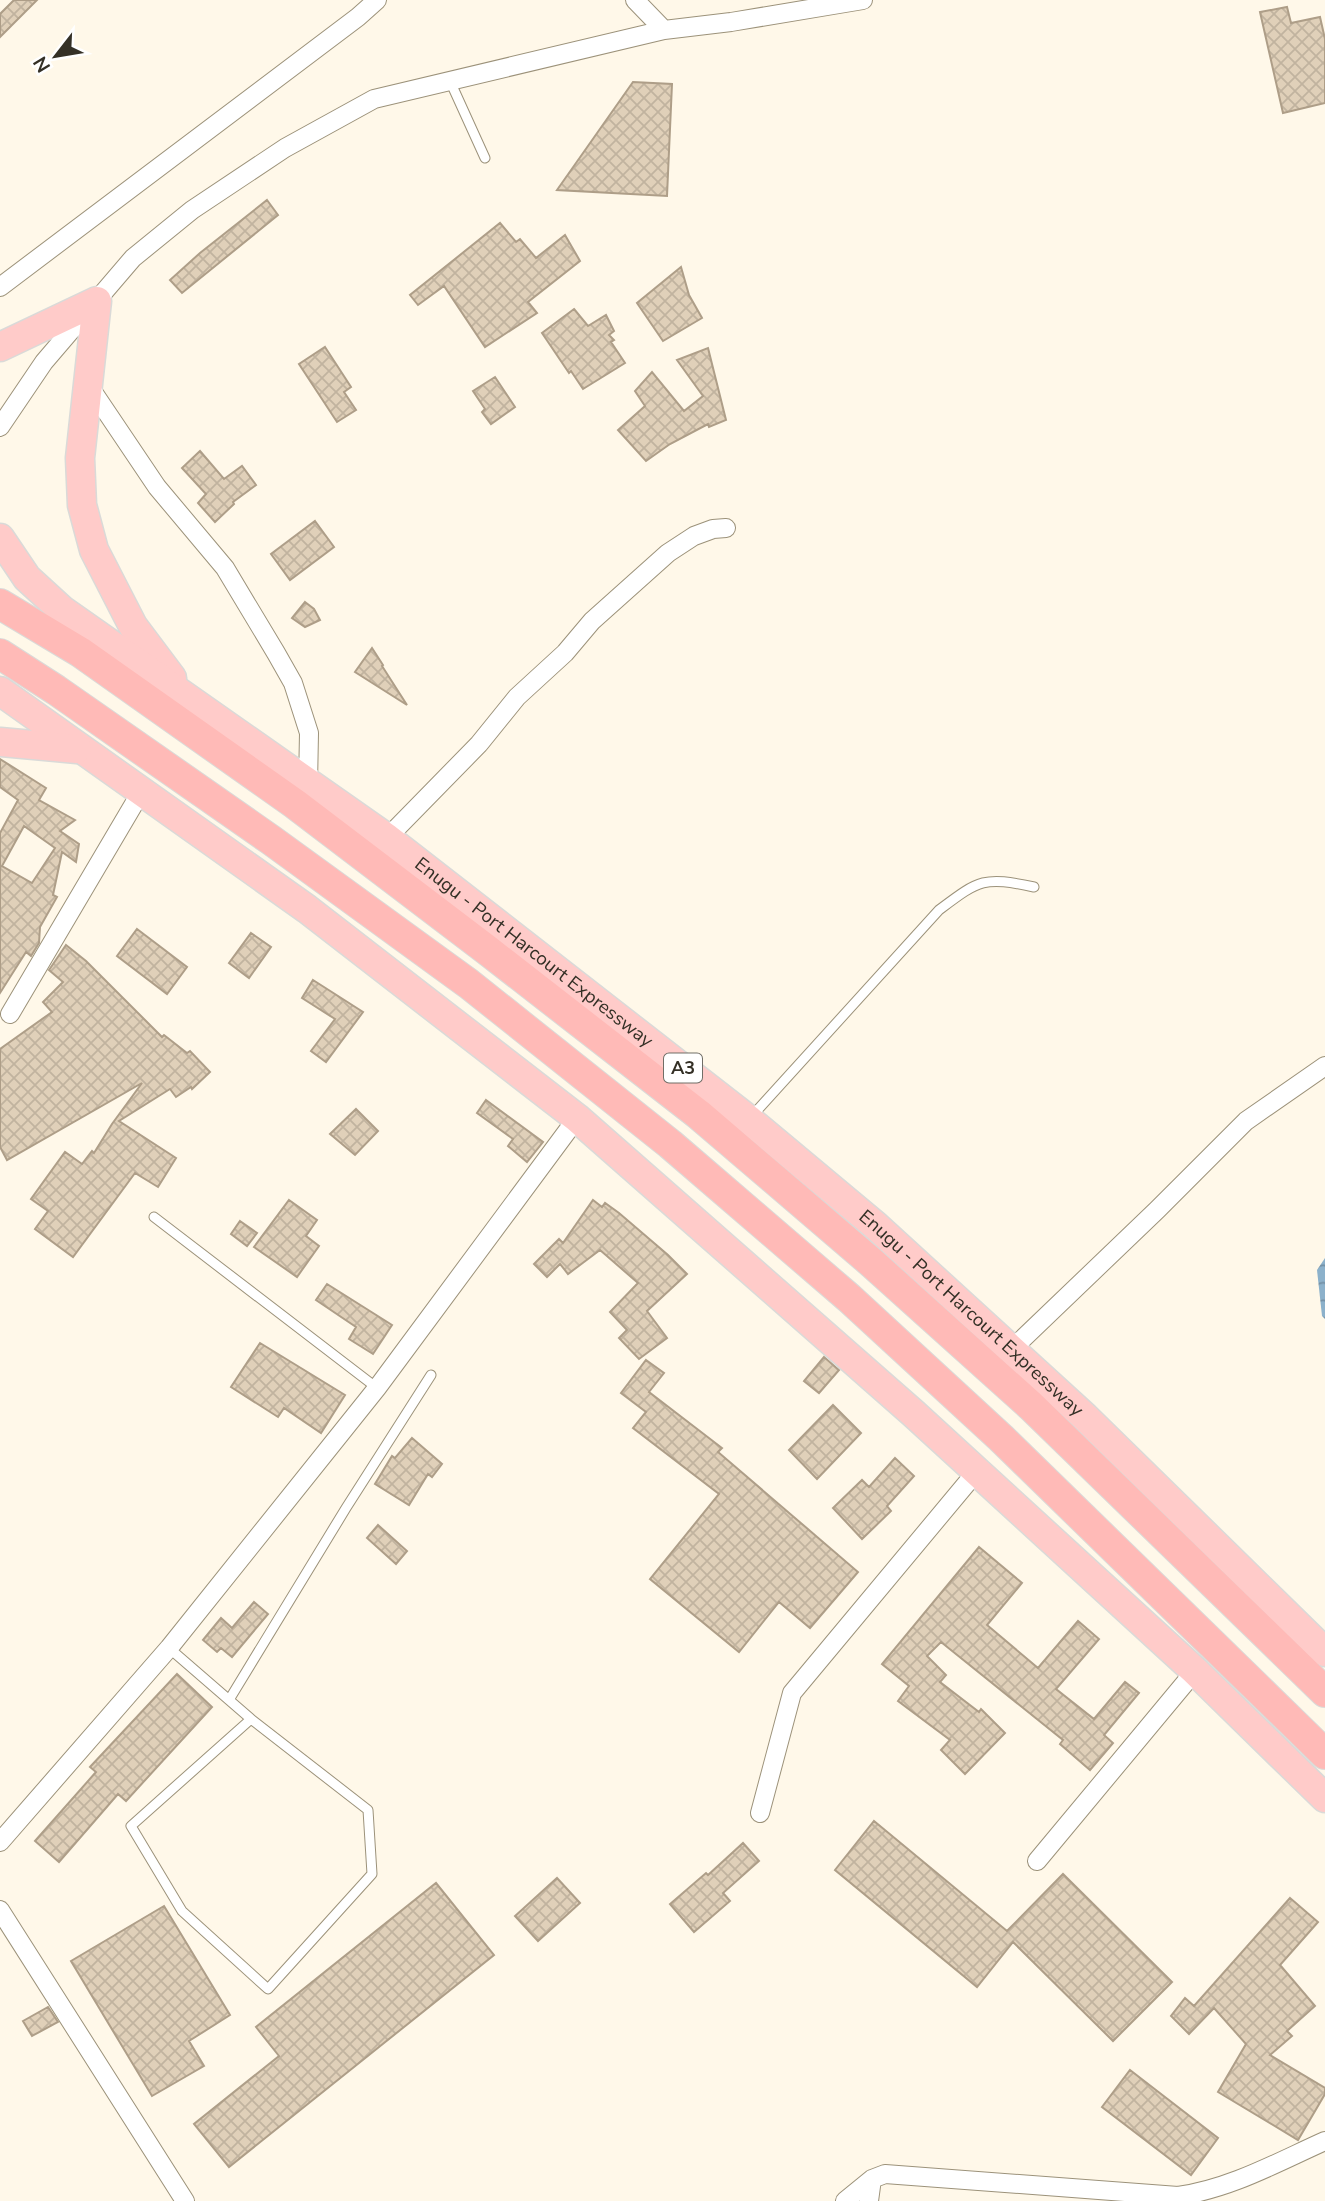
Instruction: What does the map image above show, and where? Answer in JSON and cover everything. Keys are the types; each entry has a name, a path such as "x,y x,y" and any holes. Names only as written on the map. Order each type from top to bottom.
{"highway":[{"name":"Enugu - Port Harcourt Expressway","path":"4,607 80,652 295,804 698,1114 1021,1397 1325,1692"},
{"path":"0,654 271,840 469,984 670,1144 849,1298 971,1410 1136,1567 1325,1754"},
{"path":"599,1088 623,1056"}],"main road":[{"path":"0,347 97,301"},
{"path":"97,301 80,458 82,505 94,550 133,625 189,700"},
{"name":"Enugu - Port Harcourt Expressway","path":"0,538 21,572 47,598 308,785 387,838 748,1119 876,1226 1085,1418 1325,1652"},
{"path":"0,544 0,557"},
{"path":"0,691 307,909 577,1118 729,1249 977,1471 1195,1671 1325,1798"},
{"path":"0,742 79,749"}],"street":[{"path":"0,287 377,0"},
{"path":"635,0 664,30"},
{"path":"0,427 44,362 133,258 192,210 285,148 374,99 664,30 863,0"},
{"path":"87,382 157,487 225,568 276,653 292,683 309,733 308,785"},
{"path":"387,838 479,744 517,697 565,653 592,621 668,553 694,536 713,529 726,528"},
{"path":"9,1014 141,792"},
{"path":"1011,1350 1246,1121 1325,1066"},
{"path":"0,1842 169,1648 377,1388 577,1118"},
{"path":"760,1813 792,1693 977,1471"},
{"path":"1037,1861 1195,1671"},
{"path":"0,1910 185,2201"},
{"path":"845,2201 872,2179 885,2174 1178,2196 1228,2183 1325,2141"},
{"path":"869,2201 872,2179"}],"lane":[{"path":"450,81 485,158"},
{"path":"748,1119 939,910 973,885 1001,880 1034,887"},
{"path":"154,1217 377,1388"},
{"path":"229,1700 431,1375"},
{"path":"169,1648 251,1719 369,1810 372,1874 268,1989 182,1911 131,1826 251,1719"}],"water":[{"path":"1325,1258 1325,1319 1322,1316 1317,1270"}],"building":[{"path":"14,0 37,0 0,37 0,14"},
{"path":"1287,7 1291,23 1320,17 1325,39 1325,103 1283,113 1260,12"},
{"path":"633,82 672,84 667,196 557,190"},
{"path":"267,200 278,215 182,293 170,280"},
{"path":"500,223 516,242 520,239 536,258 565,235 580,261 528,302 537,313 485,347 444,286 418,305 410,295"},
{"path":"681,267 689,295 702,318 663,341 637,303"},
{"path":"574,309 588,326 606,315 614,331 609,335 614,340 611,342 625,363 583,389 542,333"},
{"path":"325,347 351,387 344,392 356,410 337,422 299,364"},
{"path":"708,348 726,420 709,427 708,424 670,444 646,461 618,430 645,406 635,391 652,372 684,411 703,396 677,360"},
{"path":"495,377 515,407 491,424 482,412 485,409 473,391"},
{"path":"200,451 224,479 242,466 256,485 233,502 215,522 198,503 206,494 182,468"},
{"path":"315,521 334,547 290,580 271,554"},
{"path":"305,602 314,609 320,620 305,627 292,618"},
{"path":"372,648 382,666 407,705 355,672"},
{"path":"0,759 46,788 39,800 75,820 60,831 79,844 76,862 62,852 53,895 57,897 40,927 39,943 31,956 26,952 0,993 0,833 18,800 0,787","holes":["24,826 55,848 32,883 2,866"]},
{"path":"137,929 187,967 167,994 117,956"},
{"path":"251,933 271,947 249,978 229,963"},
{"path":"66,945 86,961 162,1037 164,1035 187,1053 190,1051 210,1072 192,1089 191,1087 176,1097 170,1089 119,1121 176,1158 158,1187 135,1173 73,1257 35,1229 48,1211 31,1199 65,1152 82,1164 92,1151 94,1153 142,1083 7,1160 0,1147 0,1049 52,1012 43,1002 63,982 49,970"},
{"path":"313,980 363,1012 326,1062 311,1051 335,1019 302,998"},
{"path":"486,1100 543,1142 527,1162 508,1146 513,1139 477,1113"},
{"path":"356,1109 378,1131 355,1155 330,1134"},
{"path":"289,1200 317,1220 306,1236 319,1246 297,1277 254,1247"},
{"path":"593,1200 602,1207 605,1203 619,1213 687,1274 647,1311 667,1338 639,1359 619,1338 627,1330 610,1312 638,1283 600,1250 568,1274 560,1264 547,1277 534,1264 559,1239 563,1243"},
{"path":"240,1221 257,1233 247,1246 231,1234"},
{"path":"327,1284 392,1325 373,1354 349,1339 356,1327 316,1300"},
{"path":"260,1343 345,1395 321,1433 284,1408 278,1417 231,1387"},
{"path":"824,1357 839,1370 819,1393 804,1381"},
{"path":"646,1360 664,1373 649,1392 722,1448 718,1452 858,1572 810,1628 779,1602 739,1652 650,1579 719,1494 633,1428 646,1412 621,1393"},
{"path":"833,1405 861,1433 817,1479 789,1450"},
{"path":"412,1438 442,1464 432,1477 428,1474 409,1505 375,1484 392,1456 395,1458"},
{"path":"895,1458 914,1476 887,1506 891,1511 862,1539 833,1508 862,1480 869,1487"},
{"path":"378,1525 407,1551 396,1564 367,1538"},
{"path":"979,1547 1022,1583 987,1625 1038,1668 1078,1621 1099,1639 1056,1689 1094,1719 1125,1682 1139,1693 1104,1735 1113,1743 1090,1770 1060,1744 1063,1740 941,1642 927,1656 946,1675 940,1682 979,1712 981,1709 1005,1733 965,1774 941,1750 950,1740 898,1701 909,1686 882,1664"},
{"path":"254,1602 268,1614 232,1657 221,1648 217,1652 203,1640 221,1618 232,1628"},
{"path":"177,1674 212,1707 126,1801 118,1794 59,1862 35,1841 96,1772 90,1767"},
{"path":"874,1821 1007,1931 1063,1874 1172,1982 1113,2041 1013,1942 977,1987 835,1870"},
{"path":"743,1843 759,1861 723,1893 730,1901 694,1932 670,1904 706,1873 708,1875"},
{"path":"557,1878 580,1903 538,1941 515,1916"},
{"path":"436,1883 494,1955 229,2167 194,2124 279,2056 256,2027"},
{"path":"1290,1898 1318,1922 1280,1965 1315,2006 1287,2031 1292,2036 1270,2055 1325,2088 1325,2094 1298,2140 1218,2092 1246,2044 1214,2008 1189,2034 1171,2016 1185,1998 1194,2006"},
{"path":"164,1906 230,2015 189,2041 204,2066 152,2096 71,1961"},
{"path":"48,2007 58,2022 32,2036 23,2021"},
{"path":"1130,2070 1218,2138 1191,2175 1102,2107"}]}
